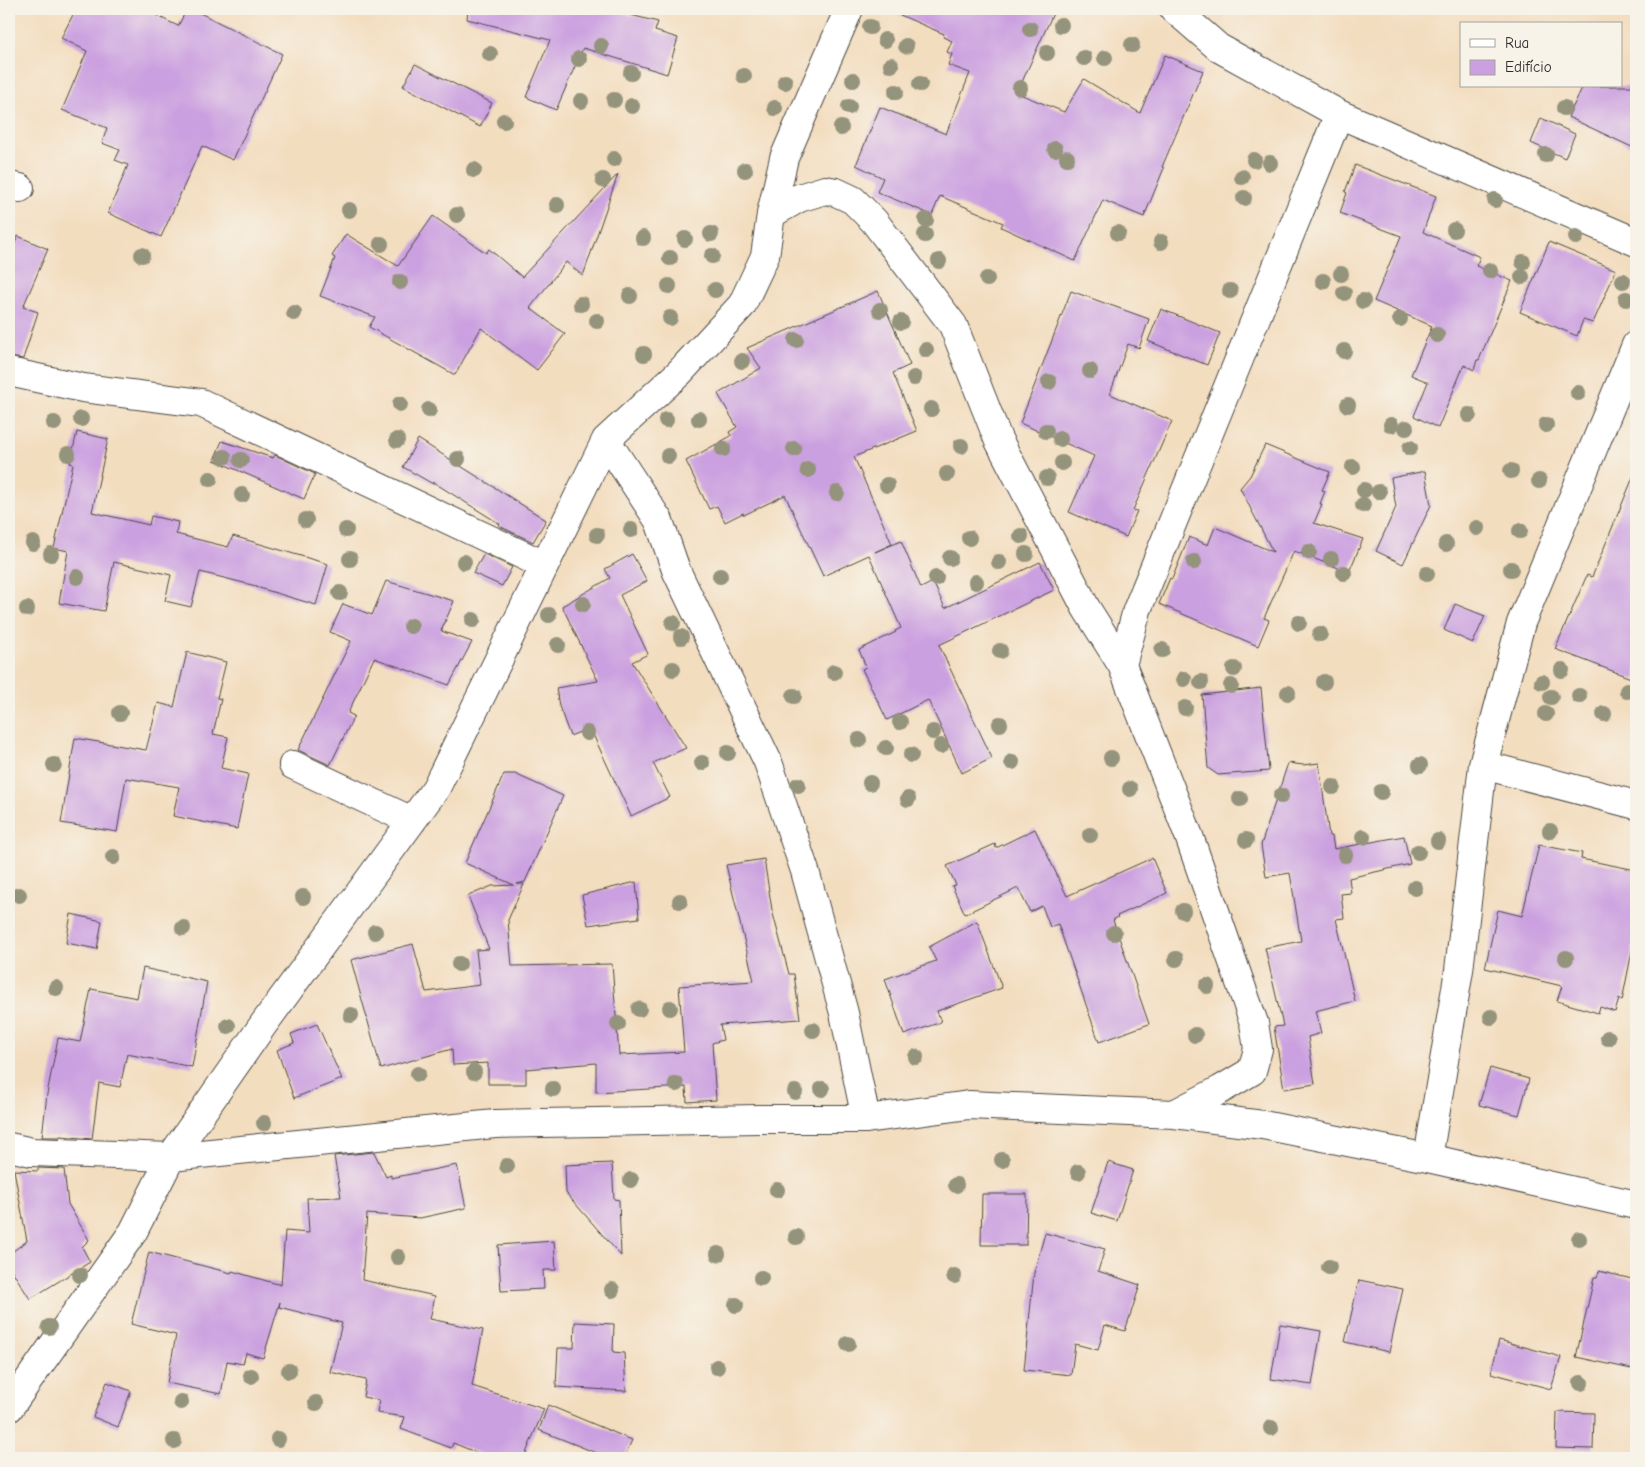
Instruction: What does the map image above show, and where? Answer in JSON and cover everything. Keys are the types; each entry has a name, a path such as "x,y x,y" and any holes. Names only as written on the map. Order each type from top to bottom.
{"street":[{"path":"9,1408 133,1232 171,1157 436,788 606,440 679,373 742,305 764,256 771,214 784,158 849,9"},
{"path":"1174,9 1218,48 1339,114 1636,242"},
{"path":"1122,666 1137,610 1339,114"},
{"path":"771,214 799,198 824,190 836,192 853,200 874,221 953,325 998,439 1086,608 1122,666 1189,836 1254,1022 1258,1050 1252,1071 1174,1114"},
{"path":"1428,1158 1459,970 1483,765 1521,623 1636,345"},
{"path":"9,372 83,388 201,403 544,565"},
{"path":"606,440 659,522 676,570 768,762 805,871 844,1013 866,1118"},
{"path":"293,765 412,821"},
{"path":"1483,765 1636,805"},
{"path":"9,1147 32,1152 171,1157 495,1124 866,1118 969,1105 1174,1114 1262,1125 1428,1158 1636,1205"}],"building":[{"path":"76,9 143,9 178,26 187,9 192,9 282,54 233,160 202,146 161,237 108,213 128,165 115,160 120,150 102,143 107,128 62,110 87,51 61,38"},
{"path":"468,9 624,9 623,13 658,22 655,31 678,38 667,74 583,48 556,110 526,97 550,40 467,19"},
{"path":"886,9 1055,9 1017,93 1064,112 1084,79 1140,113 1165,55 1203,71 1162,167 1164,168 1144,217 1103,200 1075,261 1001,227 1003,223 940,196 932,215 877,192 883,178 856,165 880,107 946,134 970,73 948,65 952,54 947,52 952,41 943,37 944,34"},
{"path":"415,64 492,103 480,127 403,86"},
{"path":"1636,86 1636,149 1568,117 1582,88"},
{"path":"1541,118 1575,134 1565,158 1531,143"},
{"path":"1355,165 1436,196 1423,232 1480,257 1476,266 1512,281 1474,370 1464,365 1438,428 1414,416 1428,382 1411,375 1432,326 1374,301 1401,236 1340,213"},
{"path":"618,174 583,276 566,262 530,308 565,334 537,370 481,328 455,375 369,327 375,317 320,296 335,258 332,256 346,234 398,266 433,216 486,253 489,249 522,277"},
{"path":"18,236 48,249 23,307 38,312 23,359 9,357 9,256"},
{"path":"1549,242 1616,270 1593,323 1583,320 1577,336 1520,312"},
{"path":"878,291 910,365 893,373 917,431 854,457 892,544 875,552 901,541 921,588 933,582 945,608 1040,562 1054,590 939,645 992,758 962,773 928,700 887,720 862,669 866,667 859,650 901,628 869,555 823,576 785,495 725,522 717,506 709,509 686,461 731,436 729,432 737,427 718,394 761,368 747,348"},
{"path":"1071,291 1149,319 1139,348 1128,344 1110,394 1172,421 1133,510 1137,511 1126,537 1069,512 1094,456 1020,423"},
{"path":"1161,309 1220,333 1207,365 1148,341"},
{"path":"77,432 108,439 92,512 149,525 151,516 178,522 176,534 228,547 233,536 328,564 316,605 256,586 200,572 191,607 165,601 171,575 114,562 104,611 59,603 68,551 54,548 73,464 70,463"},
{"path":"418,439 546,520 533,542 499,526 500,524 433,482 433,484 403,467"},
{"path":"222,441 273,458 275,455 315,474 304,499 214,460"},
{"path":"1265,445 1330,472 1322,490 1325,491 1320,504 1322,504 1314,523 1363,539 1349,572 1294,551 1264,618 1269,620 1258,646 1159,604 1170,578 1172,579 1189,537 1208,545 1215,527 1273,552 1240,488 1250,476"},
{"path":"1636,470 1636,680 1555,649 1587,575 1592,577"},
{"path":"1425,471 1431,505 1403,564 1376,551 1396,507 1391,478"},
{"path":"484,554 512,567 502,586 473,573"},
{"path":"632,554 647,581 620,595 648,654 632,662 686,748 653,763 670,797 631,816 590,728 570,736 559,706 556,688 598,681 562,606 610,578 605,569"},
{"path":"386,581 454,601 441,631 472,642 449,685 374,658 348,713 354,716 330,765 298,750 351,641 330,632 343,604 372,615"},
{"path":"1455,604 1485,616 1473,643 1444,630"},
{"path":"187,652 226,662 217,698 221,699 213,734 228,737 221,768 248,774 237,829 173,816 179,787 126,778 117,832 61,823 75,738 146,750 158,703 174,707"},
{"path":"1261,688 1269,771 1218,775 1208,768 1202,695"},
{"path":"1288,763 1303,765 1319,763 1329,836 1332,836 1334,849 1404,836 1410,864 1349,878 1351,893 1341,894 1344,918 1336,919 1355,1001 1315,1011 1321,1033 1308,1037 1315,1084 1284,1089 1274,1027 1283,1026 1265,948 1301,941 1290,873 1266,877 1261,845"},
{"path":"504,774 515,774 563,796 525,882 517,884 524,884 508,920 512,966 612,964 619,1055 684,1052 679,986 754,981 726,865 764,859 772,910 789,974 794,974 800,1019 720,1025 723,1040 712,1043 716,1100 687,1102 686,1087 596,1092 596,1063 526,1069 526,1084 488,1084 488,1063 453,1065 452,1049 381,1069 351,960 413,944 426,992 480,985 476,950 489,949 468,896 492,886 514,885 465,863"},
{"path":"1035,829 1067,896 1152,858 1167,893 1117,916 1113,920 1149,1024 1099,1042 1058,924 1050,927 1042,906 1030,912 1018,888 965,914 952,886 956,885 947,866 995,844 996,848"},
{"path":"1539,845 1582,853 1581,859 1636,870 1636,931 1622,1001 1619,999 1615,1012 1600,1007 1598,1013 1557,1001 1562,986 1485,968 1498,910 1522,916"},
{"path":"636,882 639,918 588,925 582,895"},
{"path":"71,914 102,921 97,949 66,943"},
{"path":"977,921 1002,988 937,1011 941,1022 904,1035 885,979 936,961 929,947"},
{"path":"143,968 207,982 192,1067 127,1054 120,1087 99,1083 92,1139 60,1136 42,1137 47,1094 58,1038 80,1042 91,989 137,998"},
{"path":"317,1024 342,1079 294,1098 277,1050 294,1043 291,1034"},
{"path":"1490,1068 1529,1079 1519,1115 1479,1105"},
{"path":"374,1152 386,1177 391,1175 391,1178 457,1165 466,1208 420,1218 367,1214 362,1280 435,1296 430,1319 483,1330 472,1386 544,1409 524,1458 490,1458 453,1443 451,1448 401,1429 405,1417 377,1413 379,1400 363,1397 366,1380 330,1372 342,1323 279,1307 280,1302 263,1358 246,1353 243,1364 227,1361 221,1394 167,1383 176,1335 131,1324 149,1252 231,1273 232,1271 281,1285 285,1231 309,1233 307,1198 341,1197 334,1156"},
{"path":"1108,1162 1133,1170 1117,1221 1091,1213"},
{"path":"612,1163 614,1199 619,1200 621,1256 566,1193 565,1165"},
{"path":"38,1168 64,1169 68,1204 89,1240 82,1247 90,1262 30,1299 9,1266 9,1254 27,1241 14,1170 38,1171"},
{"path":"982,1194 1027,1194 1026,1245 981,1245"},
{"path":"1045,1233 1105,1249 1098,1271 1140,1285 1125,1331 1105,1325 1098,1350 1075,1344 1071,1375 1024,1370 1034,1273"},
{"path":"554,1241 556,1270 543,1270 544,1289 501,1291 498,1245"},
{"path":"1599,1271 1636,1280 1636,1370 1576,1357 1594,1278 1597,1278"},
{"path":"1359,1280 1403,1289 1389,1352 1345,1342"},
{"path":"575,1322 614,1324 613,1352 624,1353 626,1391 556,1387 558,1348 574,1348"},
{"path":"1280,1324 1321,1331 1312,1385 1271,1379"},
{"path":"1499,1340 1561,1357 1551,1389 1491,1373"},
{"path":"107,1382 131,1391 118,1427 93,1417"},
{"path":"548,1405 632,1440 624,1458 609,1458 539,1430"},
{"path":"1557,1412 1594,1413 1593,1449 1556,1448"}]}
